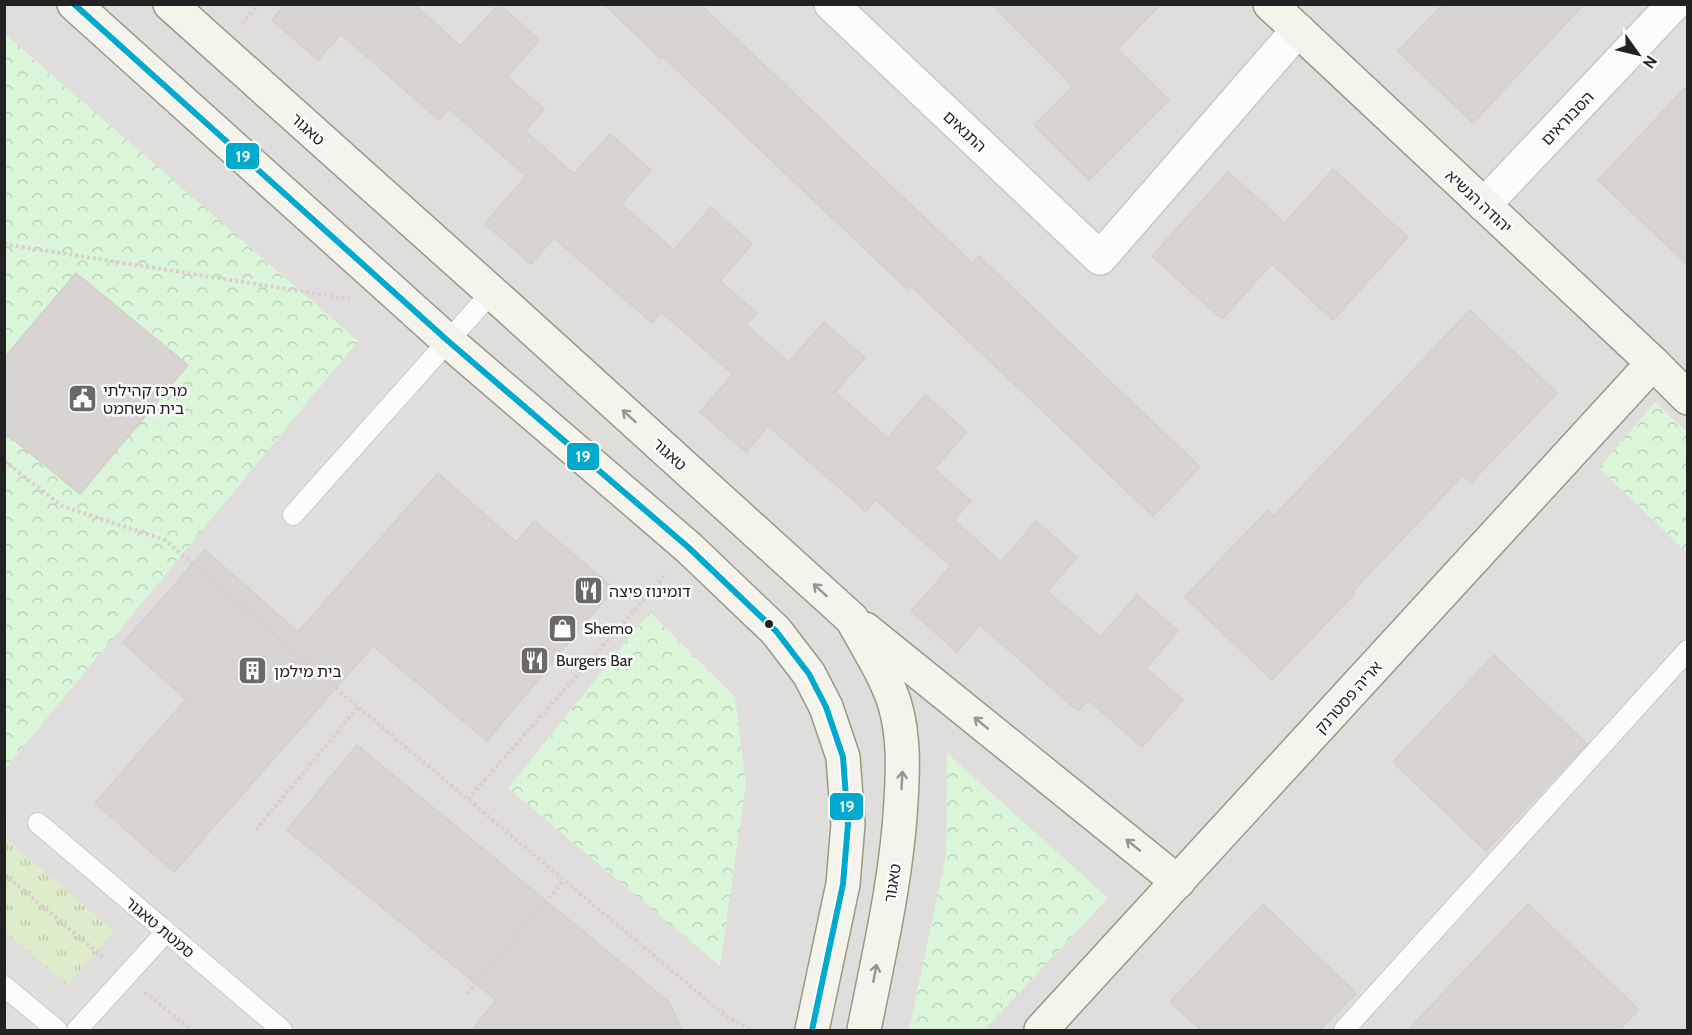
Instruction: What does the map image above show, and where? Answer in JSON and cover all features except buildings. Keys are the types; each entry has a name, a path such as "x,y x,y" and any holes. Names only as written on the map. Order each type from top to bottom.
{"street":[{"path":"74,4 448,340 688,547 776,631 808,674 826,707 843,758 848,824 843,884 812,1030"},
{"name":"טאגור","path":"170,4 852,619 879,668 895,706 903,760 900,821 893,882 864,1030"},
{"name":"התנאים","path":"831,4 1100,258 1298,30"},
{"name":"יהודה הנשיא","path":"1270,4 1688,398"},
{"name":"הסבוראים","path":"1484,205 1674,4"},
{"name":"אריה פסטרנק","path":"1041,1030 1653,363"},
{"path":"852,619 1178,882"}],"lane":[{"path":"293,515 491,293"},
{"path":"1344,1030 1688,650"},
{"name":"סמטת טאגור","path":"38,823 282,1030"},
{"path":"77,1030 166,932"},
{"path":"4,986 57,1030"}],"path":[{"path":"4,243 354,300"},
{"path":"4,461 62,506 165,540 468,800 728,1017 751,1030"},
{"path":"468,800 688,547"},
{"path":"256,830 358,707"},
{"path":"4,874 191,1030"},
{"path":"4,885 10,879"},
{"path":"467,994 564,880"}],"shaded area":[{"path":"5,5 1687,5 1687,1030 5,1030"},
{"path":"396,324 463,383 313,554 246,495"},
{"path":"38,782 171,896 237,833 275,827 467,994 437,1030 211,1030 181,1006 159,1030 5,1030 5,957 63,1009 129,936 5,825 4,818"}],"green space":[{"path":"5,34 358,341 5,769"},
{"path":"1655,402 1687,432 1687,553 1599,468"},
{"path":"650,612 735,697 746,783 720,966 508,788"},
{"path":"947,753 1108,898 984,1030 909,1030 946,855"},
{"path":"4,837 114,931 67,985 5,931"}],"transit line":[{"name":"19","path":"74,4 448,341 688,547 776,631 809,674 826,707 843,757 848,824 843,884 812,1030"}],"place":[{"name":"מרכז קהילתי בית השחמט","path":"82,399"},
{"name":"דומינוז פיצה","path":"588,591"},
{"name":"Shemo","path":"563,628"},
{"name":"Burgers Bar","path":"535,660"},
{"name":"בית מילמן","path":"253,671"}]}
